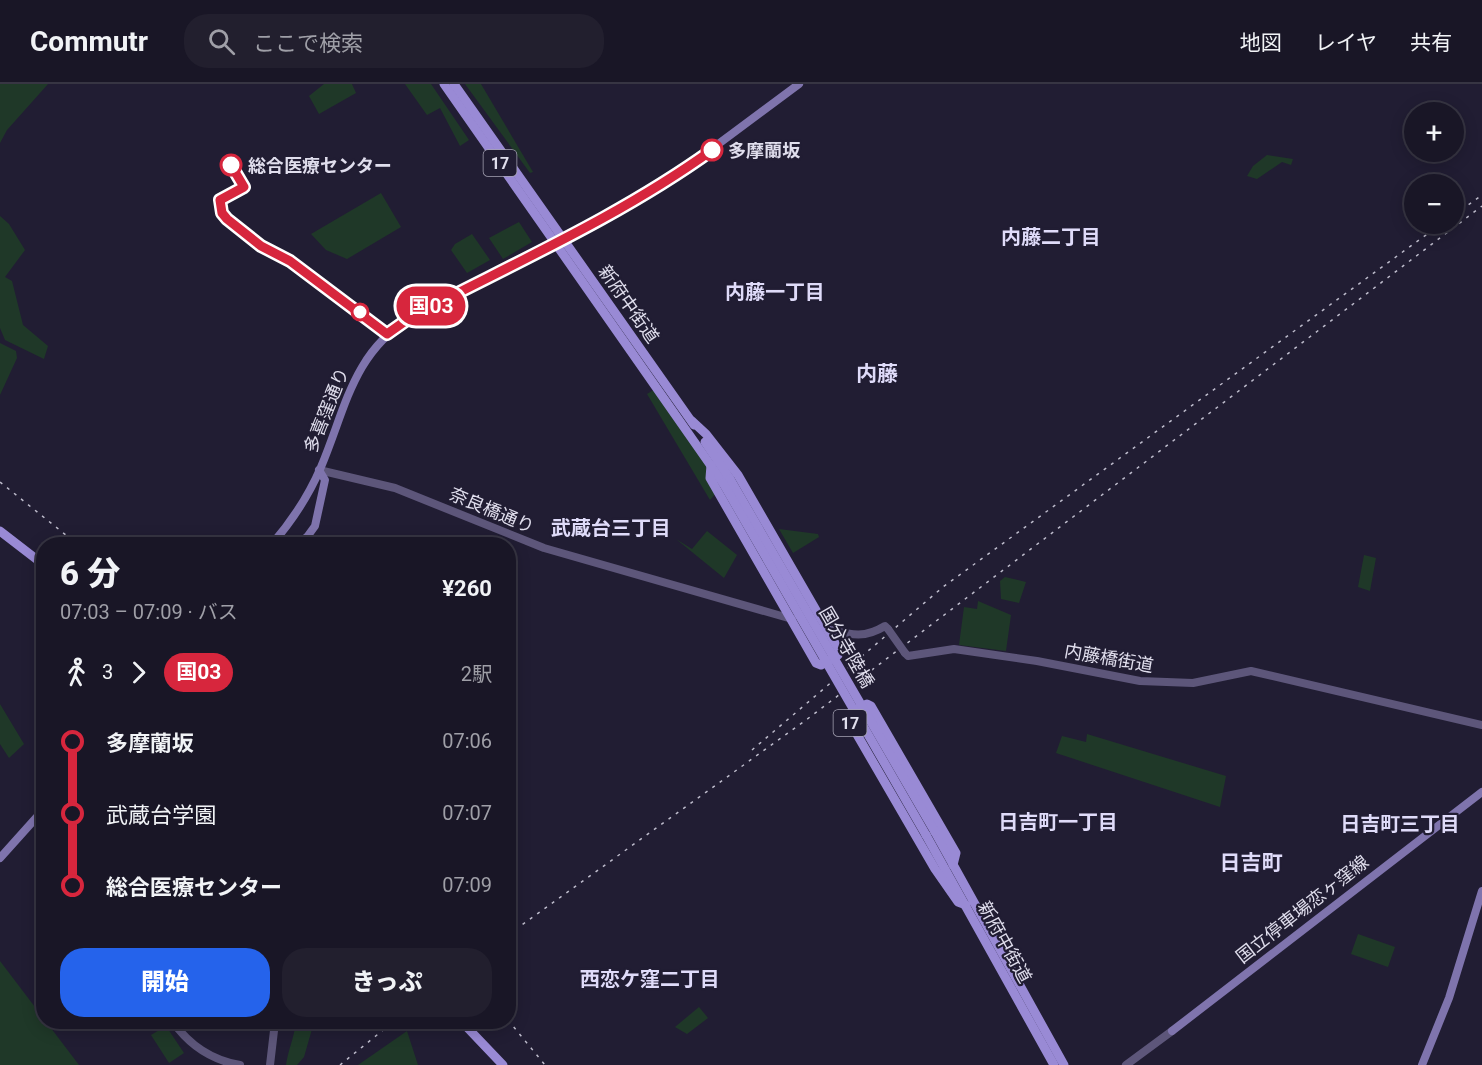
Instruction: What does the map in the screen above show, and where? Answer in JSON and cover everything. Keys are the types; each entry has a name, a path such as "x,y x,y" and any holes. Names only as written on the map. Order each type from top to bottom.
{"main road":[{"name":"新府中街道","path":"444,84 692,421 727,481"},
{"name":"新府中街道","path":"454,84 499,149 513,175 711,465 727,481"},
{"name":"多喜窪通り","path":"278,537 294,516 320,470 359,368 387,334 411,317 559,240 682,171 799,84"},
{"name":"17","path":"692,421 706,434 734,469 839,653 819,665 710,478 711,465"},
{"path":"307,537 315,526 325,480 320,470"},
{"name":"国分寺陸橋","path":"727,481 931,834"},
{"path":"0,531 36,559"},
{"name":"17","path":"953,865 956,856 950,841 871,706 867,704 849,714 848,719 935,869 958,902 966,905"},
{"name":"国立停車場恋ヶ窪線","path":"1172,1031 1482,792"},
{"path":"0,858 36,818"},
{"name":"新府中街道","path":"931,834 953,865 1065,1065"},
{"name":"新府中街道","path":"931,834 966,905 1053,1065"},
{"path":"1422,1065 1449,998 1482,891"},
{"name":"新府中街道","path":"1016,979 1034,1022 1058,1065"},
{"path":"1033,1028 1031,1038 1046,1065"},
{"path":"469,1029 503,1065"}],"street":[{"path":"227,219 261,246 290,261 387,334"},
{"name":"奈良橋通り","path":"320,470 395,488 544,548 792,619"},
{"path":"792,619 826,628"},
{"name":"内藤橋街道","path":"826,628 860,636 868,635 885,626 908,656 954,650 1037,661 1140,681 1193,683 1251,671 1482,725"},
{"path":"179,1029 201,1050 218,1059 240,1065"},
{"path":"270,1065 274,1029"},
{"path":"1126,1065 1172,1031"}],"green space":[{"path":"0,84 48,84 7,130 0,143"},
{"path":"324,84 352,84 356,93 319,114 309,96"},
{"path":"405,84 431,84 469,140 460,146 440,108 427,115"},
{"path":"465,84 481,84 533,172 530,173"},
{"path":"1267,155 1293,159 1291,165 1282,162 1257,179 1247,176 1253,166"},
{"path":"381,193 401,227 347,259 326,250 311,234"},
{"path":"0,216 9,224 25,250 5,277 12,281 23,325 48,346 44,359 5,340 0,328"},
{"path":"519,222 532,242 503,259 489,238"},
{"path":"472,234 490,260 467,273 451,250 455,244"},
{"path":"0,343 16,351 17,358 0,395"},
{"path":"655,389 714,477 718,491 710,500 647,394"},
{"path":"779,529 818,534 819,537 793,553"},
{"path":"707,531 737,555 724,578 676,539 692,549"},
{"path":"1364,555 1376,558 1370,591 1358,587"},
{"path":"1005,577 1026,582 1019,603 1001,599 1000,581"},
{"path":"978,601 1011,615 1006,651 959,645 964,607 977,609"},
{"path":"0,704 24,744 9,758 0,744"},
{"path":"1087,734 1226,776 1220,807 1056,753 1062,736 1086,742"},
{"path":"1358,934 1395,947 1388,967 1351,954"},
{"path":"0,961 36,1008 36,1029 52,1029 79,1065 0,1065"},
{"path":"699,1007 708,1018 687,1034 675,1027"},
{"path":"161,1029 168,1029 184,1053 169,1063 151,1035"},
{"path":"295,1029 312,1029 304,1057 297,1065 286,1065 288,1054"},
{"path":"407,1031 418,1065 358,1065"}],"railway":[{"path":"1464,208 1482,195"},
{"path":"516,929 806,720 1482,206"},
{"path":"752,750 943,587 1427,234"},
{"path":"0,482 68,537"},
{"path":"340,1065 384,1029"},
{"path":"515,1029 545,1065"}],"bus line":[{"name":"国03","path":"231,165 244,187 220,200 225,218 261,246 290,261 387,334 411,317 605,215 682,171 712,150"}],"place":[{"name":"多摩蘭坂","path":"712,150"},
{"name":"総合医療センター","path":"231,165"}],"district":[{"name":"内藤二丁目","path":"1051,237"},
{"name":"内藤一丁目","path":"775,292"},
{"name":"内藤","path":"877,374"},
{"name":"武蔵台三丁目","path":"611,528"},
{"name":"日吉町一丁目","path":"1058,822"},
{"name":"日吉町三丁目","path":"1400,824"},
{"name":"日吉町","path":"1251,863"},
{"name":"西恋ケ窪二丁目","path":"650,979"}]}
